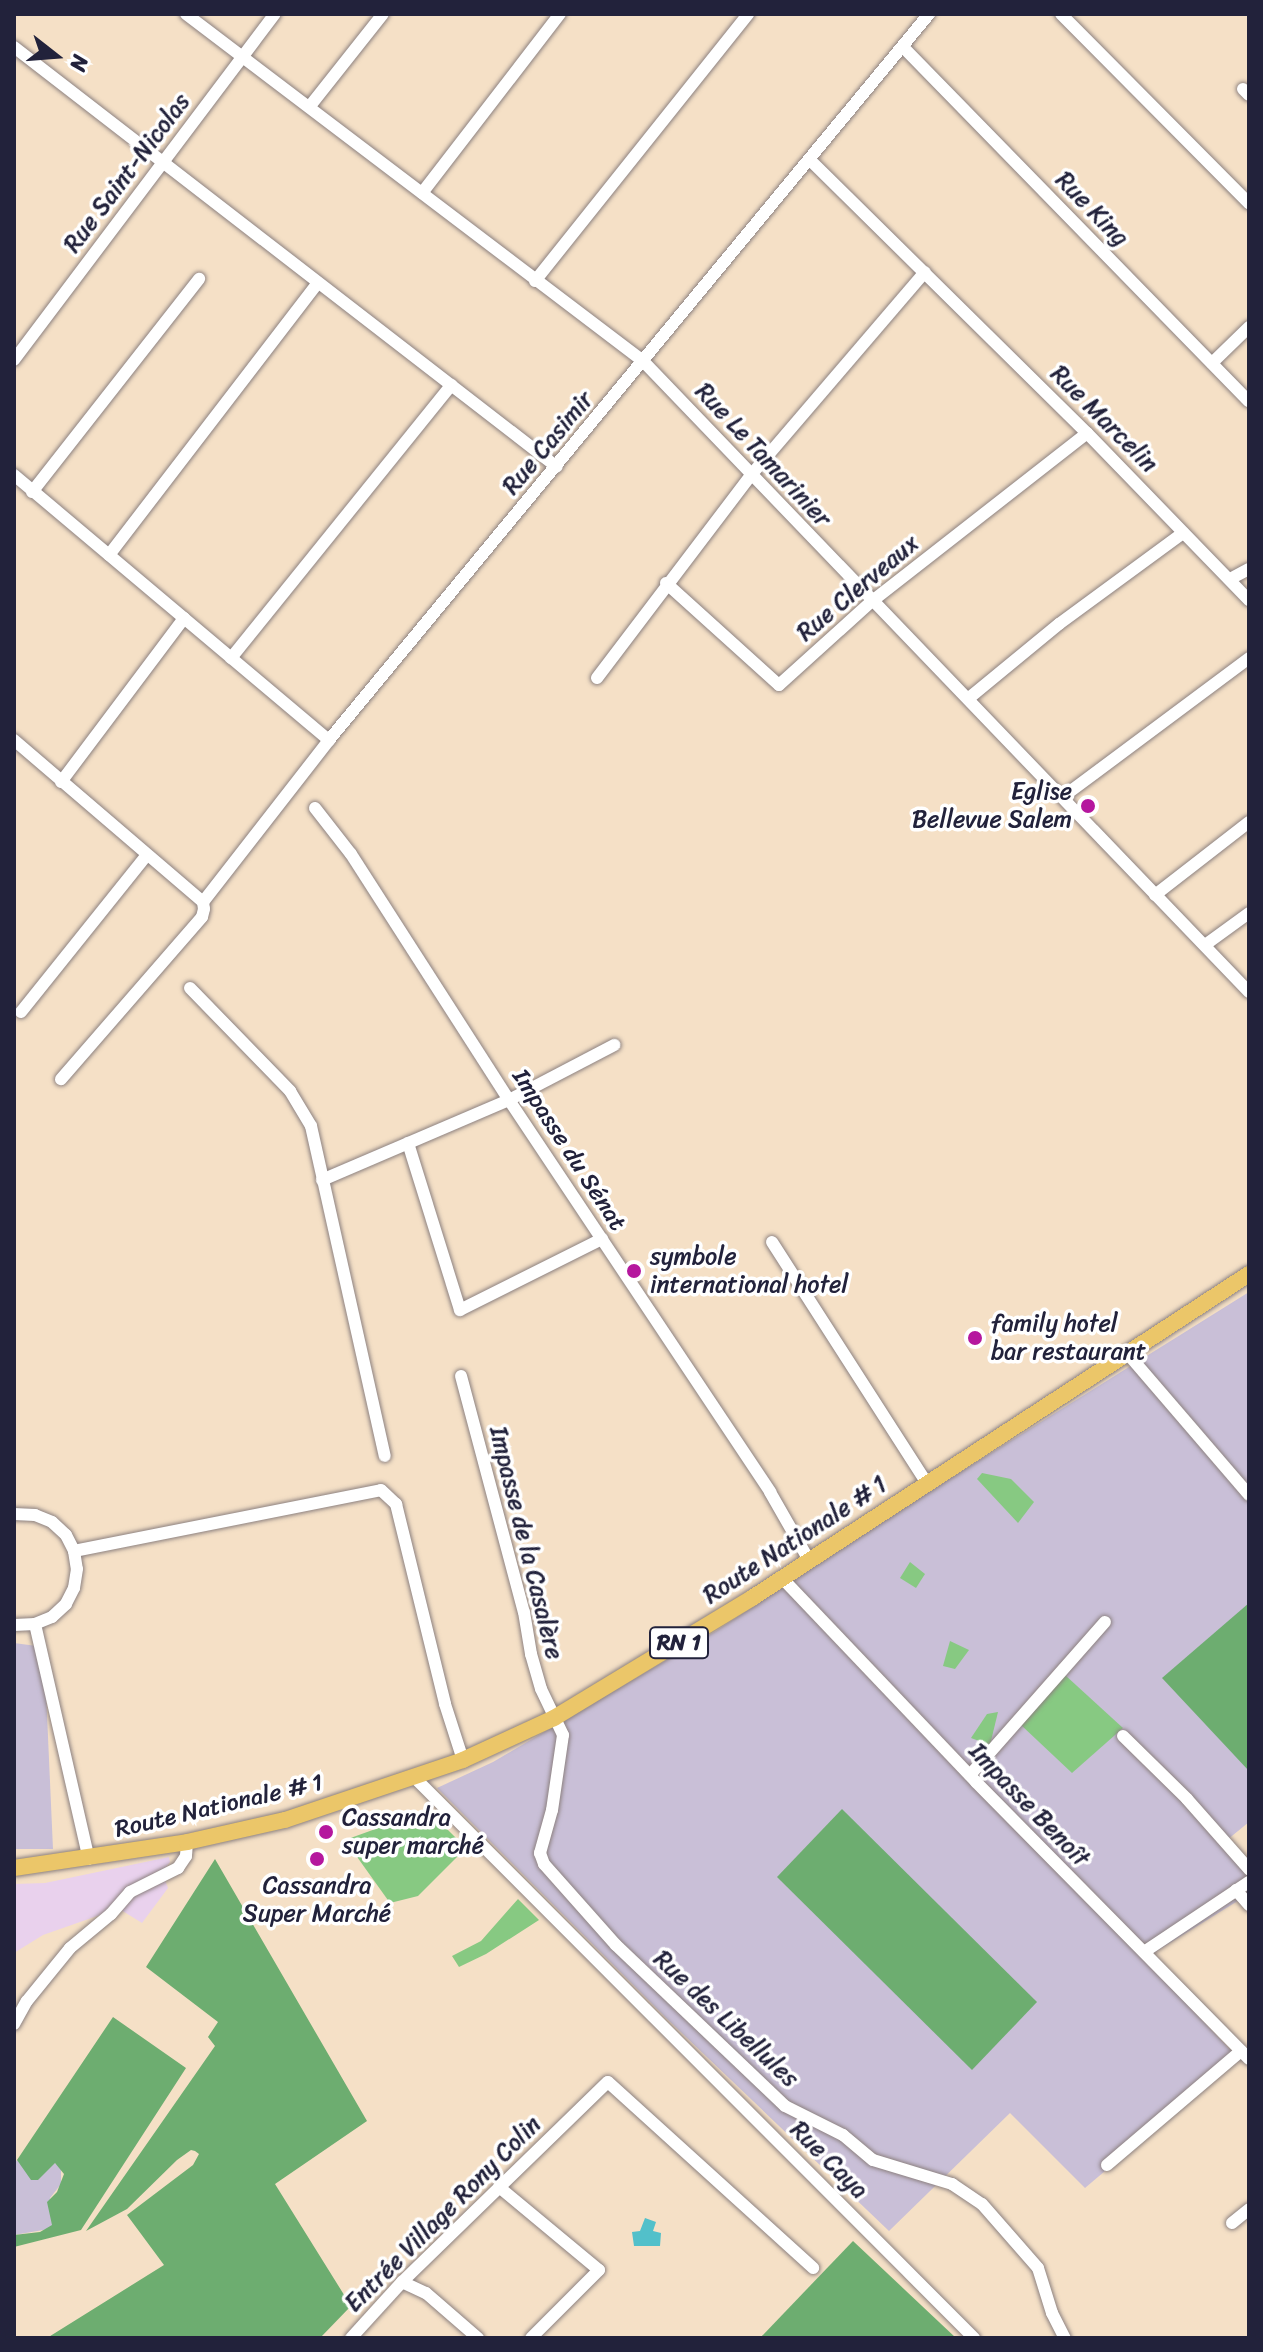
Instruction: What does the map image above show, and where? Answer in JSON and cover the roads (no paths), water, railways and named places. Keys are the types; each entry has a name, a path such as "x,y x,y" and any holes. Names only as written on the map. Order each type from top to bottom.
{"main road":[{"name":"Route Nationale # 1","path":"14,1876 22,1868 187,1842 285,1820 463,1760 554,1718 809,1560 1249,1274"}],"street":[{"name":"Rue Le Tamarinier","path":"186,14 244,55 643,361 871,602 1064,796 1249,992"},
{"name":"Rue Saint-Nicolas","path":"14,360 275,14"},
{"path":"310,106 383,14"},
{"path":"422,193 560,14"},
{"path":"535,281 748,14"},
{"name":"Rue Casimir","path":"61,1079 202,917 203,902 329,740 929,14"},
{"path":"1061,14 1249,203"},
{"path":"14,47 557,467"},
{"name":"Rue King","path":"903,47 1249,401"},
{"name":"Rue Marcelin","path":"810,160 1087,433 1249,600"},
{"path":"597,678 666,583 751,475 925,272"},
{"path":"32,492 199,279"},
{"path":"109,555 318,283"},
{"path":"1212,363 1249,327"},
{"path":"231,658 451,385"},
{"name":"Rue Clerveaux","path":"666,583 779,685 871,602 1087,433"},
{"path":"14,475 329,740"},
{"path":"969,698 1059,624 1183,533"},
{"path":"1230,579 1249,569"},
{"path":"61,782 184,618"},
{"path":"1064,796 1249,658"},
{"path":"14,740 203,902"},
{"name":"Impasse du Sénat","path":"315,808 351,854 509,1100 763,1481 809,1560"},
{"path":"1155,895 1249,822"},
{"path":"21,1012 146,856"},
{"path":"1205,945 1249,913"},
{"path":"190,988 300,1106 311,1126 385,1456"},
{"path":"322,1180 509,1100 614,1045"},
{"path":"408,1143 460,1310 602,1239"},
{"path":"772,1242 927,1483"},
{"path":"1127,1353 1249,1495"},
{"name":"Impasse de la Casalère","path":"461,1376 524,1612 531,1654 554,1718"},
{"path":"74,1551 381,1490 396,1504 445,1704 463,1760"},
{"path":"14,1514 35,1515 52,1522 66,1535 74,1551 77,1569 74,1588 66,1604 52,1617 35,1624 14,1625"},
{"name":"Impasse Benoît","path":"781,1577 1245,2055"},
{"path":"970,1775 1105,1622"},
{"path":"35,1624 89,1859"},
{"name":"Rue des Libellules","path":"554,1718 563,1735 563,1746 552,1810 540,1853 558,1884 626,1955 785,2106 843,2135 873,2160 952,2184 982,2204 1038,2268 1052,2313 1065,2338"},
{"path":"1123,1736 1187,1799 1249,1869"},
{"name":"Rue Caya","path":"414,1777 974,2338"},
{"path":"14,2024 27,2001 70,1948 111,1914 130,1892 178,1868 186,1856 187,1842"},
{"path":"1144,1952 1249,1882"},
{"path":"1236,1890 1249,1905"},
{"path":"1107,2165 1245,2055"},
{"name":"Entrée Village Rony Colin","path":"351,2338 402,2282 605,2084 612,2082 813,2268"},
{"path":"499,2187 599,2270 531,2338"},
{"path":"1232,2223 1249,2209"},
{"path":"402,2282 426,2293 478,2338"}],"water":[{"path":"645,2218 656,2222 653,2231 661,2233 660,2246 634,2246 632,2232 640,2231"}],"place":[{"name":"Eglise Bellevue Salem","path":"1088,806"},
{"name":"symbole international hotel","path":"634,1271"},
{"name":"family hotel bar restaurant","path":"975,1338"},
{"name":"Cassandra super marché","path":"326,1832"},
{"name":"Cassandra Super Marché","path":"317,1859"}]}
